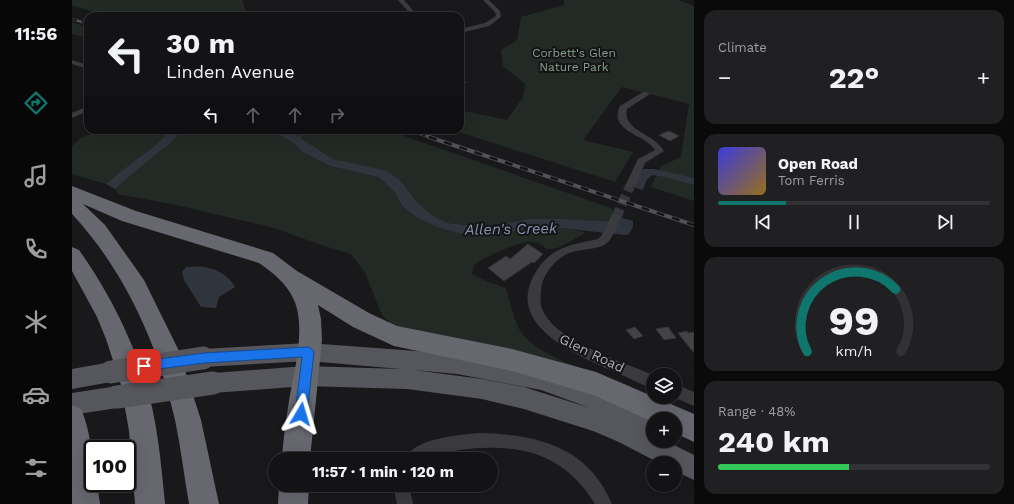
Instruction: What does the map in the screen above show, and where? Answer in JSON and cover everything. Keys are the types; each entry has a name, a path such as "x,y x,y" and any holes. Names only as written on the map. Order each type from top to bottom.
{"highway":[{"path":"72,192 129,216 266,258 280,267 291,277 361,320 394,336 512,360 596,384 673,417 694,428"},
{"path":"72,203 98,230 136,286 166,349 188,420 204,504"},
{"path":"72,256 89,278 117,337 131,378 142,430 150,504"},
{"path":"291,277 304,299 309,312 307,364 297,452"},
{"path":"72,418 80,488"},
{"path":"293,504 294,492"}],"main road":[{"path":"72,404 213,383 307,364 386,357 457,364 540,380 621,408 646,419"},
{"path":"72,379 204,358 307,364 482,389 524,398 593,420 626,433 694,468"},
{"path":"682,435 694,440"}],"street":[{"path":"401,0 412,12"},
{"path":"464,30 489,23 498,18 498,12 486,0"},
{"path":"72,62 84,66"},
{"path":"630,186 641,161 660,151 660,147 630,128 622,119 623,108 646,94"},
{"path":"72,116 84,110"},
{"name":"Glen Road","path":"615,219 604,239 596,243 569,248 554,258 538,278 533,299 535,307 545,326 553,334 572,346 646,379"},
{"path":"682,394 694,399"},
{"path":"424,452 442,445 469,441 526,443 548,450 570,462 590,482 604,504"},
{"path":"402,492 405,504"}],"green space":[{"path":"72,0 242,0 246,12 92,12 72,5"},
{"name":"Corbett's Glen Nature Park","path":"564,0 679,0 694,6 694,201 651,187 661,166 681,157 689,104 622,87 583,140 633,152 615,182 464,134 464,111 507,120 523,97 525,84 503,66 501,50 517,40 521,17 564,5"},
{"path":"72,22 84,26 84,37 72,34"},
{"path":"91,134 166,134 153,147 106,184 72,174 72,146 81,138"},
{"path":"179,134 277,134 295,144 303,152 330,166 378,177 395,192 402,206 416,217 463,234 486,235 533,229 559,228 586,232 556,248 547,249 538,243 530,242 521,243 507,248 474,265 472,274 488,282 506,288 514,317 521,332 537,347 561,360 608,378 397,330 382,315 365,273 351,254 274,228 176,205 118,194 115,189 165,148"},
{"path":"294,134 398,134 611,208 619,217 616,223 561,219 475,226 448,223 433,216 416,201 401,181 359,166 333,159"}],"water":[{"path":"166,134 179,134 165,148 115,189 106,184 153,147"},
{"name":"Allen's Creek","path":"277,134 294,134 333,159 387,171 401,181 416,201 433,216 448,223 475,226 499,225 529,219 616,222 619,217 633,221 633,227 629,234 626,235 559,228 533,229 486,235 463,234 440,228 416,217 402,206 395,192 378,177 330,166 303,152 295,144"},
{"path":"644,169 654,169 694,178 694,185 652,175 646,181 643,190 632,187 639,171"},
{"path":"186,267 201,267 217,271 230,279 235,287 219,297 216,308 201,307 184,280 182,272"}],"building":[{"path":"669,131 679,136 670,141 659,135"},
{"path":"528,244 543,254 534,263 532,262 504,281 488,268 506,256 510,259"},
{"path":"635,327 643,336 634,339 626,330"},
{"path":"668,327 676,338 664,340 656,329"},
{"path":"687,331 688,333 694,332 694,353 678,333"}],"waterway":[{"path":"298,138 304,134"}],"tunnel":[{"path":"616,218 630,186"}],"railway":[{"path":"72,19 84,23"},
{"path":"420,134 433,138"},
{"path":"429,137 694,225"}],"route":[{"path":"144,366 204,358 308,352 301,414"}]}
